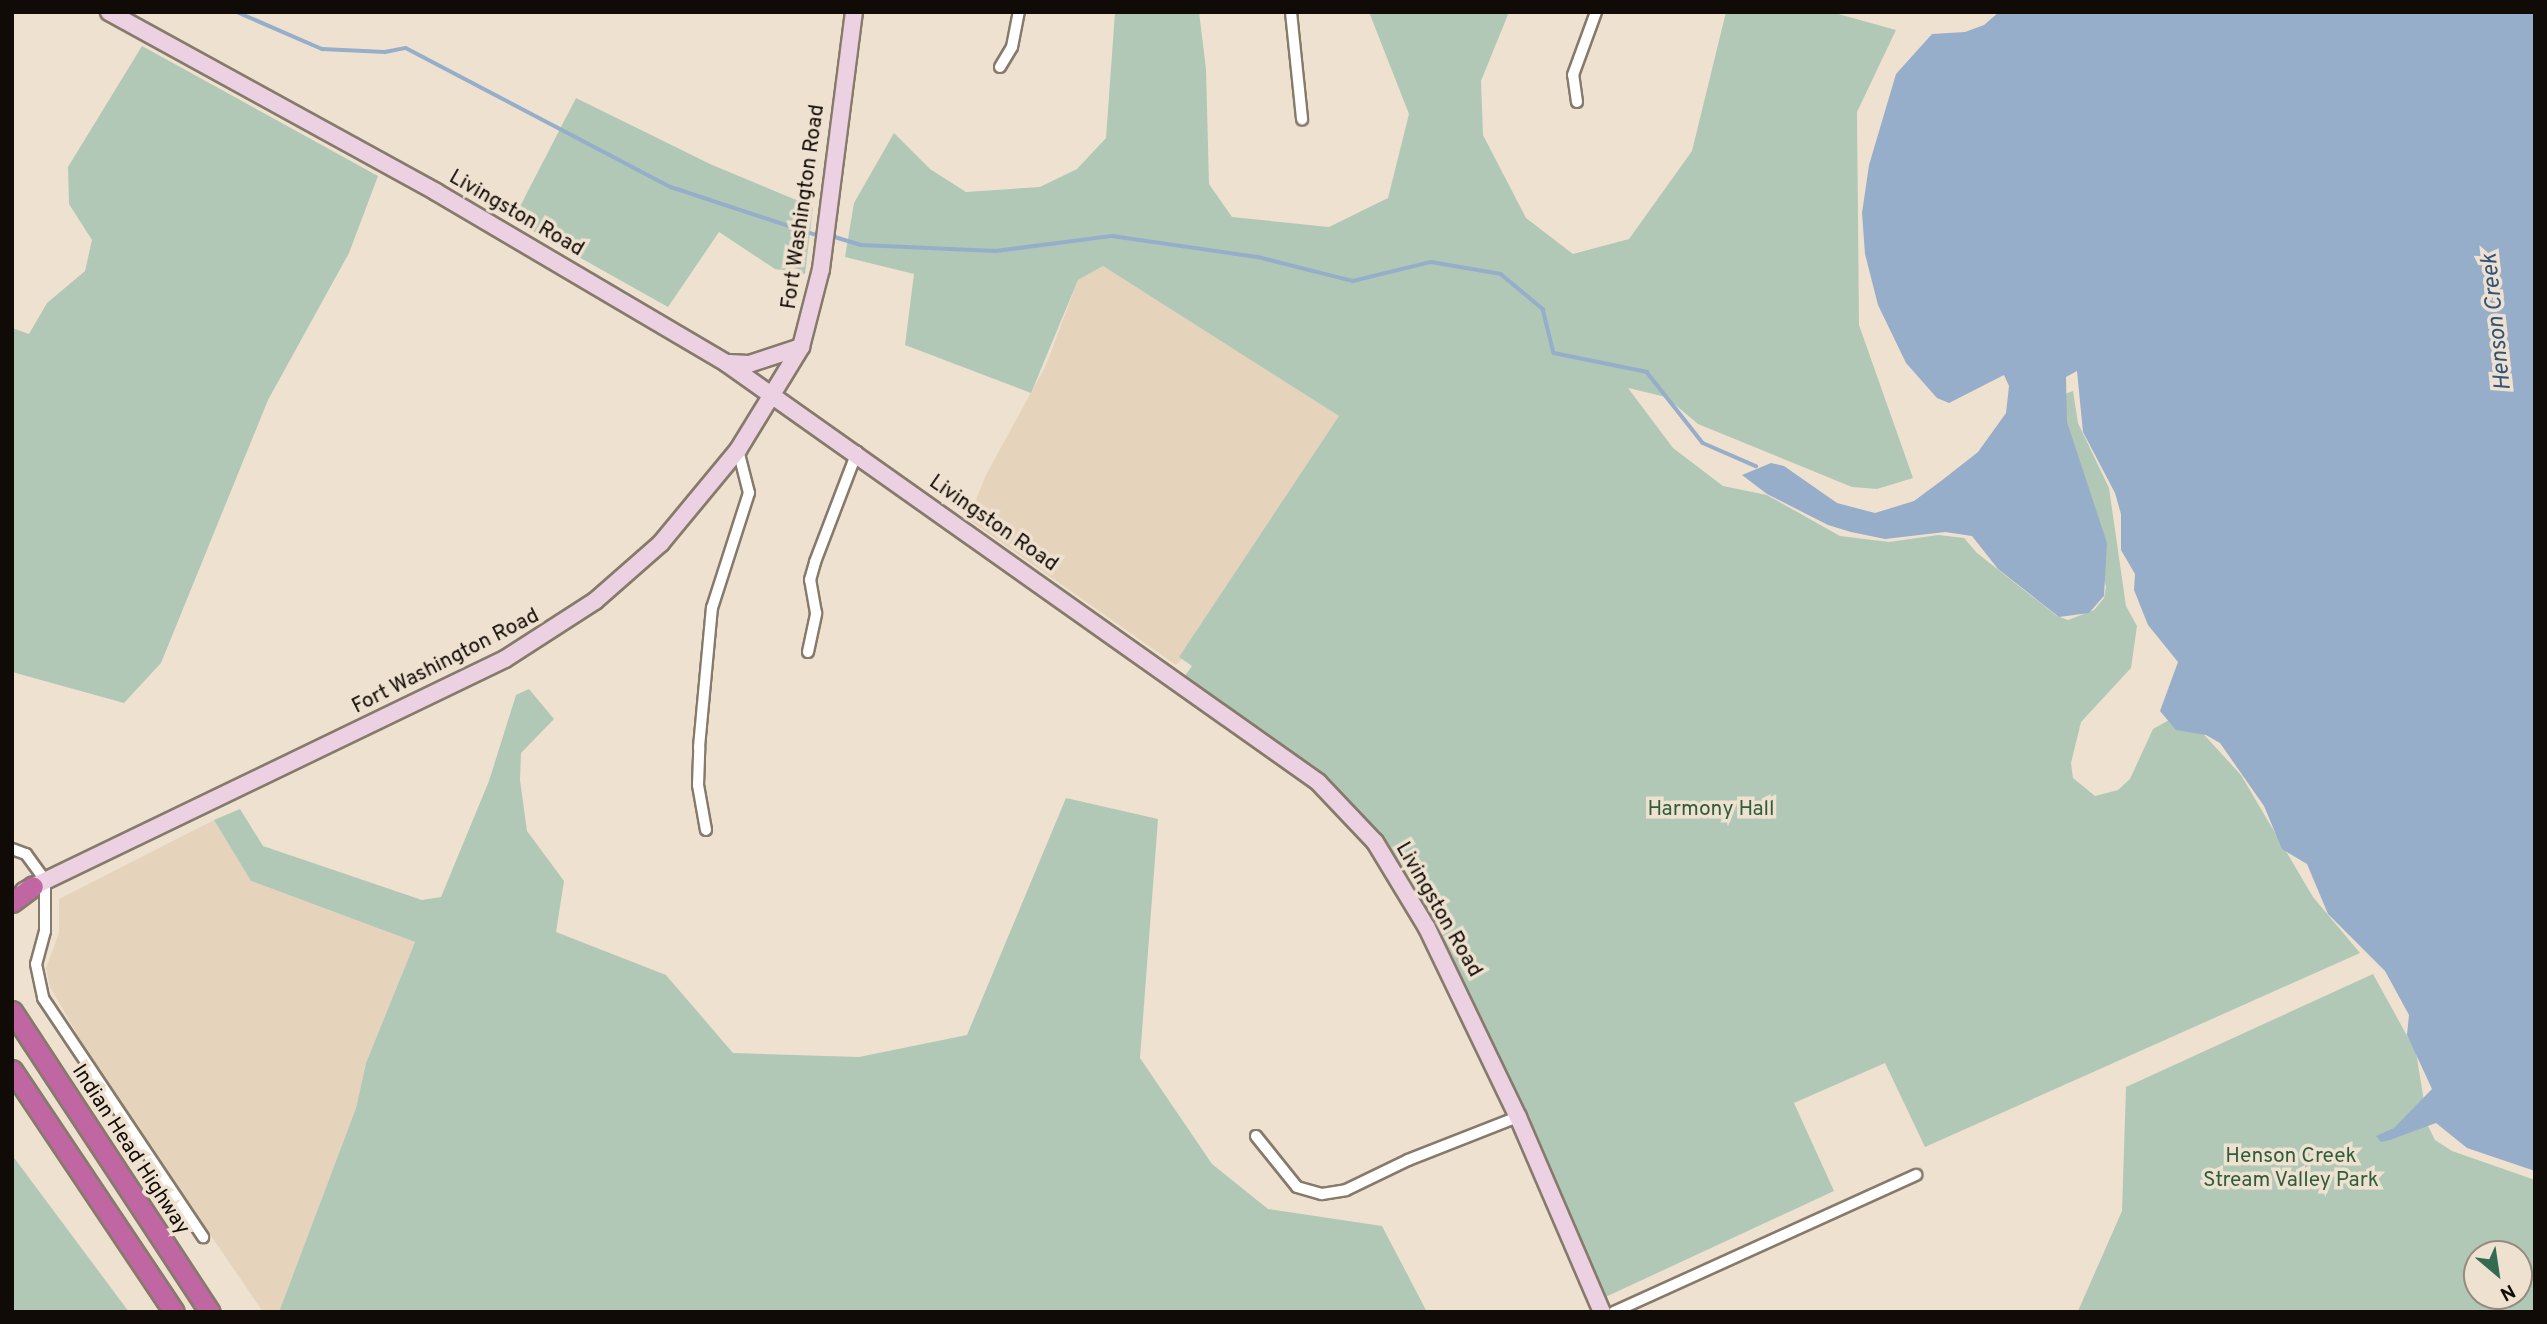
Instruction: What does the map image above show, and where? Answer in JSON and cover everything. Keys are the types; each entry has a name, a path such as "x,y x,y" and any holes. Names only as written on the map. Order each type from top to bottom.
{"highway":[{"path":"12,1001 25,1029"},
{"name":"Indian Head Highway","path":"12,1011 211,1312"},
{"path":"12,1070 174,1312"}],"main road":[{"name":"Livingston Road","path":"109,12 436,192 726,363 857,452 1295,763 1336,798 1375,842 1408,892 1518,1117 1602,1312"},
{"name":"Fort Washington Road","path":"23,892 454,686 542,638 595,601 653,551 738,450 775,395 801,347 821,269 854,12"},
{"path":"726,363 749,364 801,347"}],"street":[{"path":"1000,67 1012,47 1019,12"},
{"path":"1292,12 1302,119"},
{"path":"1577,102 1573,75 1596,12"},
{"path":"706,830 698,786 699,747 712,608 748,493 738,450"},
{"path":"808,652 816,613 813,571 857,452"},
{"path":"12,849 26,854 23,892 45,930 36,964 43,998 203,1237"},
{"path":"1256,1136 1297,1187 1322,1194 1346,1190 1408,1160 1518,1117"},
{"path":"1615,1312 1916,1175"}],"shaded area":[{"path":"1103,266 1339,416 1243,595 1176,665 968,519 986,475 1046,365 1078,280"},
{"path":"214,820 251,881 415,942 366,1063 356,1108 279,1312 263,1312 98,1070 50,987 46,968 59,933 59,899"}],"green space":[{"name":"Harmony Hall","path":"1115,12 1199,12 1206,69 1209,184 1232,217 1329,227 1388,198 1409,114 1369,12 1509,12 1481,81 1483,135 1526,218 1573,254 1629,239 1692,151 1726,12 1831,12 1896,30 1857,112 1859,325 1913,478 1877,489 1852,487 1698,424 1666,397 1628,388 1673,448 1723,486 1767,495 1840,536 1889,542 1938,535 1964,538 1977,553 2057,616 2068,620 2094,610 2104,598 2106,587 2060,396 2073,391 2078,423 2109,488 2126,606 2137,626 2131,668 2081,722 2071,763 2073,778 2095,796 2118,790 2130,779 2153,729 2169,720 2197,727 2241,775 2313,897 2360,953 1925,1147 1885,1063 1794,1103 1834,1191 1599,1300 1541,1163 1371,835 1184,677 1192,666 1179,657 1339,416 1103,266 1078,280 1031,393 905,345 914,274 845,257 854,203 894,133 930,169 966,192 1040,187 1077,169 1106,138"},
{"path":"142,46 378,176 349,253 268,400 161,663 124,703 12,672 12,328 29,334 47,303 85,271 92,240 69,204 68,167"},
{"path":"576,98 710,164 813,207 805,274 775,269 719,232 668,307 513,220"},
{"path":"529,689 554,719 521,753 520,780 527,831 564,881 556,932 666,975 733,1053 859,1057 967,1035 1066,798 1158,819 1140,1058 1212,1164 1268,1209 1382,1226 1427,1312 279,1312 356,1108 366,1063 415,942 251,881 214,820 240,809 263,846 422,900 441,897 489,781 516,695"},
{"name":"Henson Creek Stream Valley Park","path":"2373,974 2416,1052 2428,1126 2435,1140 2452,1151 2535,1180 2535,1312 2064,1312 2078,1311 2122,1211 2126,1087"},
{"path":"12,1155 129,1312 12,1312"}],"water":[{"name":"Henson Creek","path":"1999,12 2535,12 2535,1171 2467,1148 2436,1123 2381,1142 2376,1136 2394,1128 2432,1089 2407,1035 2409,1015 2385,971 2328,914 2307,864 2282,849 2264,806 2220,743 2206,735 2176,730 2160,711 2178,662 2148,625 2134,590 2135,574 2121,550 2121,514 2115,493 2083,432 2077,371 2066,377 2067,422 2107,543 2104,596 2089,613 2059,617 1998,569 1972,536 1945,532 1885,539 1851,532 1828,525 1767,494 1742,475 1771,463 1784,466 1837,503 1875,513 1914,501 1941,481 1978,452 2006,413 2009,386 2004,375 1949,403 1937,398 1906,363 1878,305 1865,254 1862,213 1869,165 1896,74 1932,34 1965,32 1984,25"}],"waterway":[{"path":"237,12 322,49 385,52 406,48 671,187 816,235"},
{"path":"835,237 861,245 996,251 1112,236 1258,257 1353,281 1431,262 1501,274 1543,309 1554,353 1647,372 1703,443 1756,466"}]}
